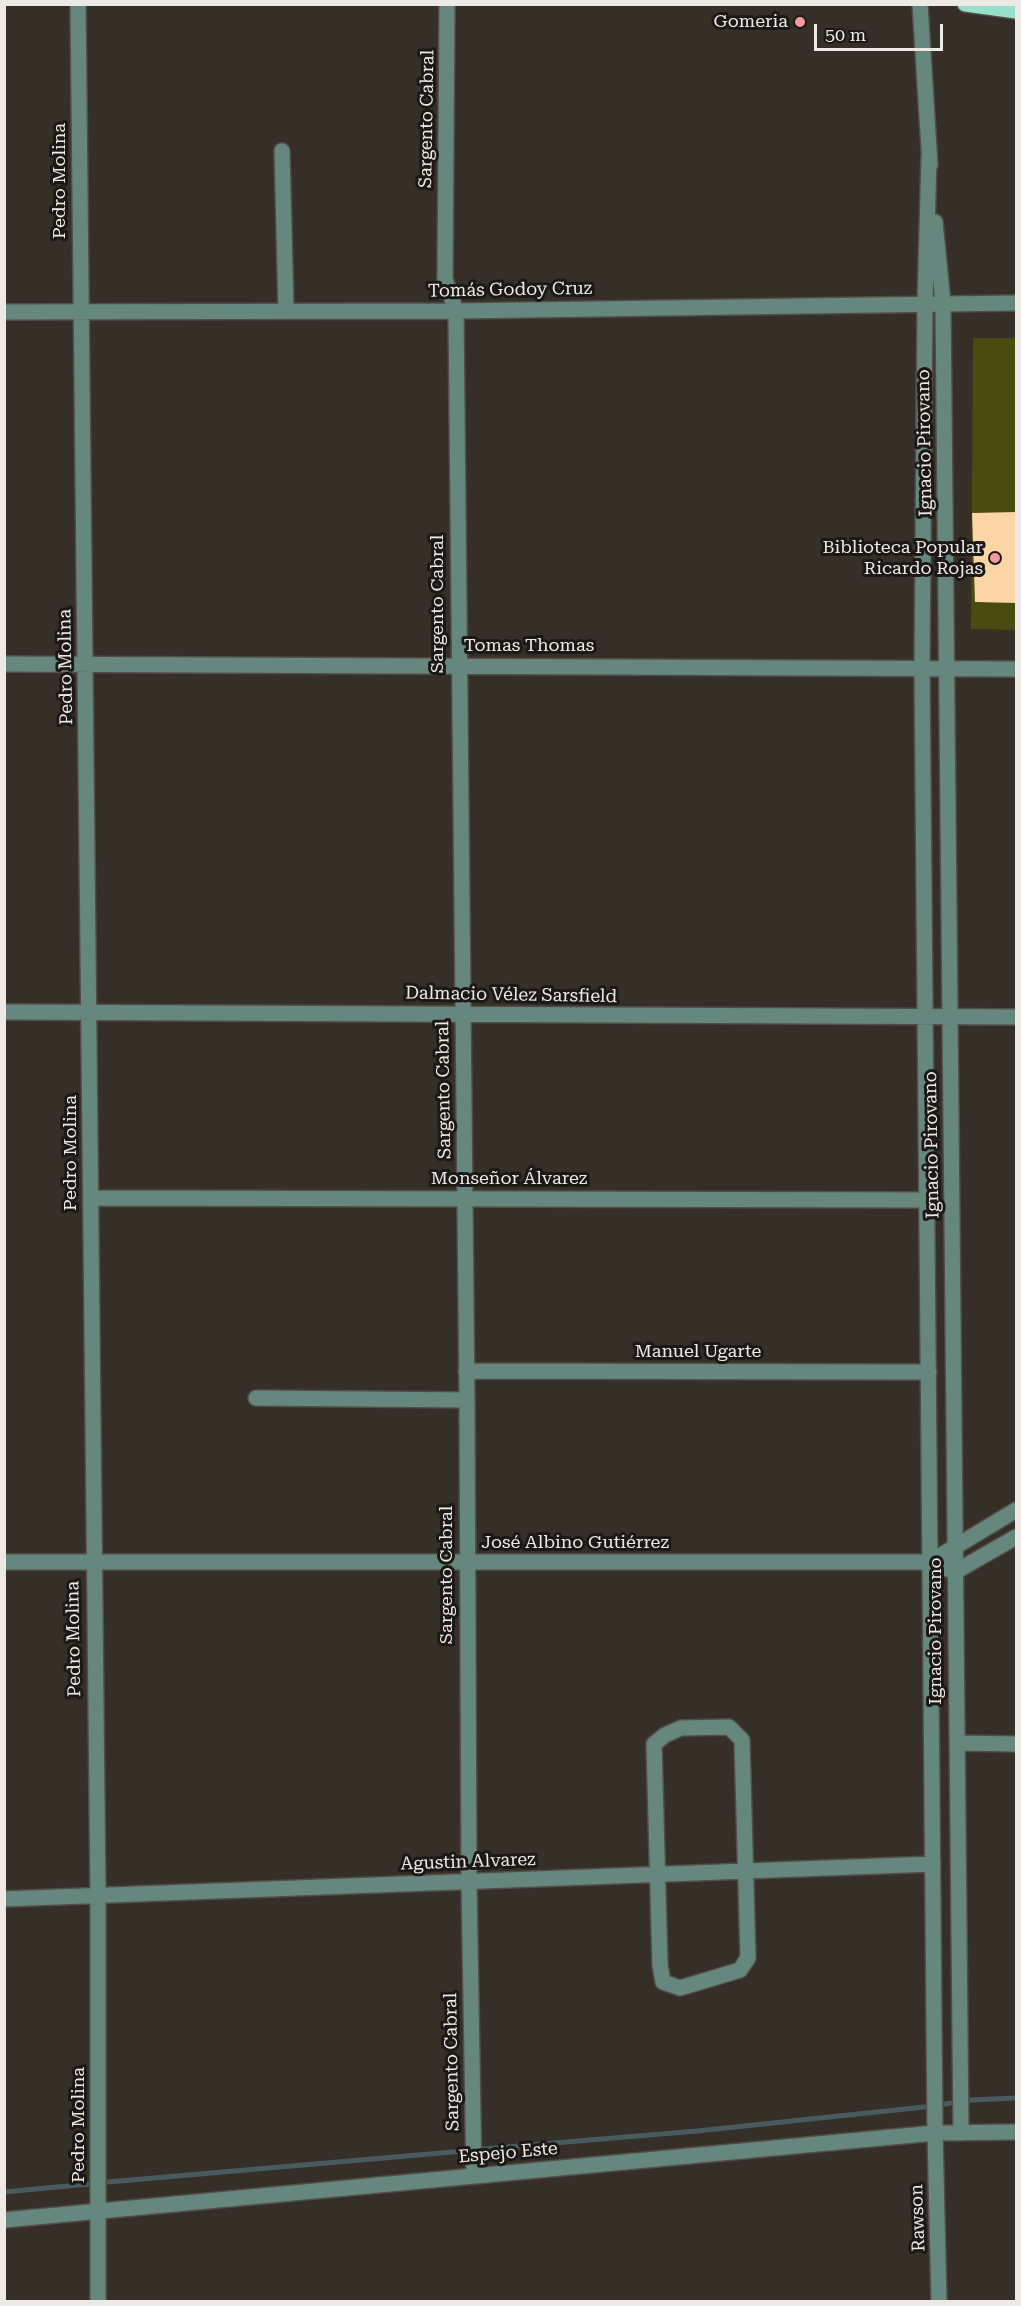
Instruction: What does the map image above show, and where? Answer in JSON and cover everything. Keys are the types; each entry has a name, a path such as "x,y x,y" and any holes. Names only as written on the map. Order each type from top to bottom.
{"main road":[{"path":"964,4 1017,11"}],"street":[{"name":"Pedro Molina","path":"78,4 98,1895 98,2301"},
{"name":"Sargento Cabral","path":"447,4 445,279 456,311 457,665 463,1014 469,1882 474,2176"},
{"name":"Ignacio Pirovano","path":"920,4 929,158 943,303 961,2133"},
{"path":"282,151 286,310"},
{"name":"Ignacio Pirovano","path":"929,158 925,303 922,668 935,2133"},
{"name":"Tomás Godoy Cruz","path":"4,312 456,311 1017,303"},
{"name":"Tomas Thomas","path":"4,664 1017,669"},
{"name":"Dalmacio Vélez Sarsfield","path":"4,1012 1017,1017"},
{"name":"Monseñor Álvarez","path":"91,1198 927,1200"},
{"name":"Manuel Ugarte","path":"466,1371 929,1372"},
{"path":"256,1398 467,1400"},
{"path":"930,1562 1017,1510"},
{"path":"930,1562 955,1572 1017,1538"},
{"name":"José Albino Gutiérrez","path":"4,1562 930,1562"},
{"path":"931,1719 957,1718"},
{"path":"729,1727 742,1740 745,1871 748,1958 740,1970 680,1988 663,1982 656,1874 654,1744 665,1735 681,1728 729,1727"},
{"path":"957,1743 1017,1744"},
{"path":"932,1769 957,1768"},
{"name":"Agustin Alvarez","path":"4,1899 933,1864"},
{"name":"Espejo Este","path":"4,2220 935,2133 1017,2132"},
{"name":"Rawson","path":"935,2133 939,2301"}],"shaded area":[{"path":"973,338 1016,338 1016,630 971,629"}],"building":[{"name":"Biblioteca Popular Ricardo Rojas","path":"1017,512 1017,603 975,602 972,513"}],"waterway":[{"path":"971,2100 1016,2098"},
{"path":"945,2104 950,2103"},
{"path":"483,2149 697,2131 924,2107"},
{"path":"108,2182 464,2151"},
{"path":"4,2192 89,2184"}],"place":[{"name":"Gomeria","path":"800,22"},
{"name":"Biblioteca Popular Ricardo Rojas","path":"995,558"}]}
